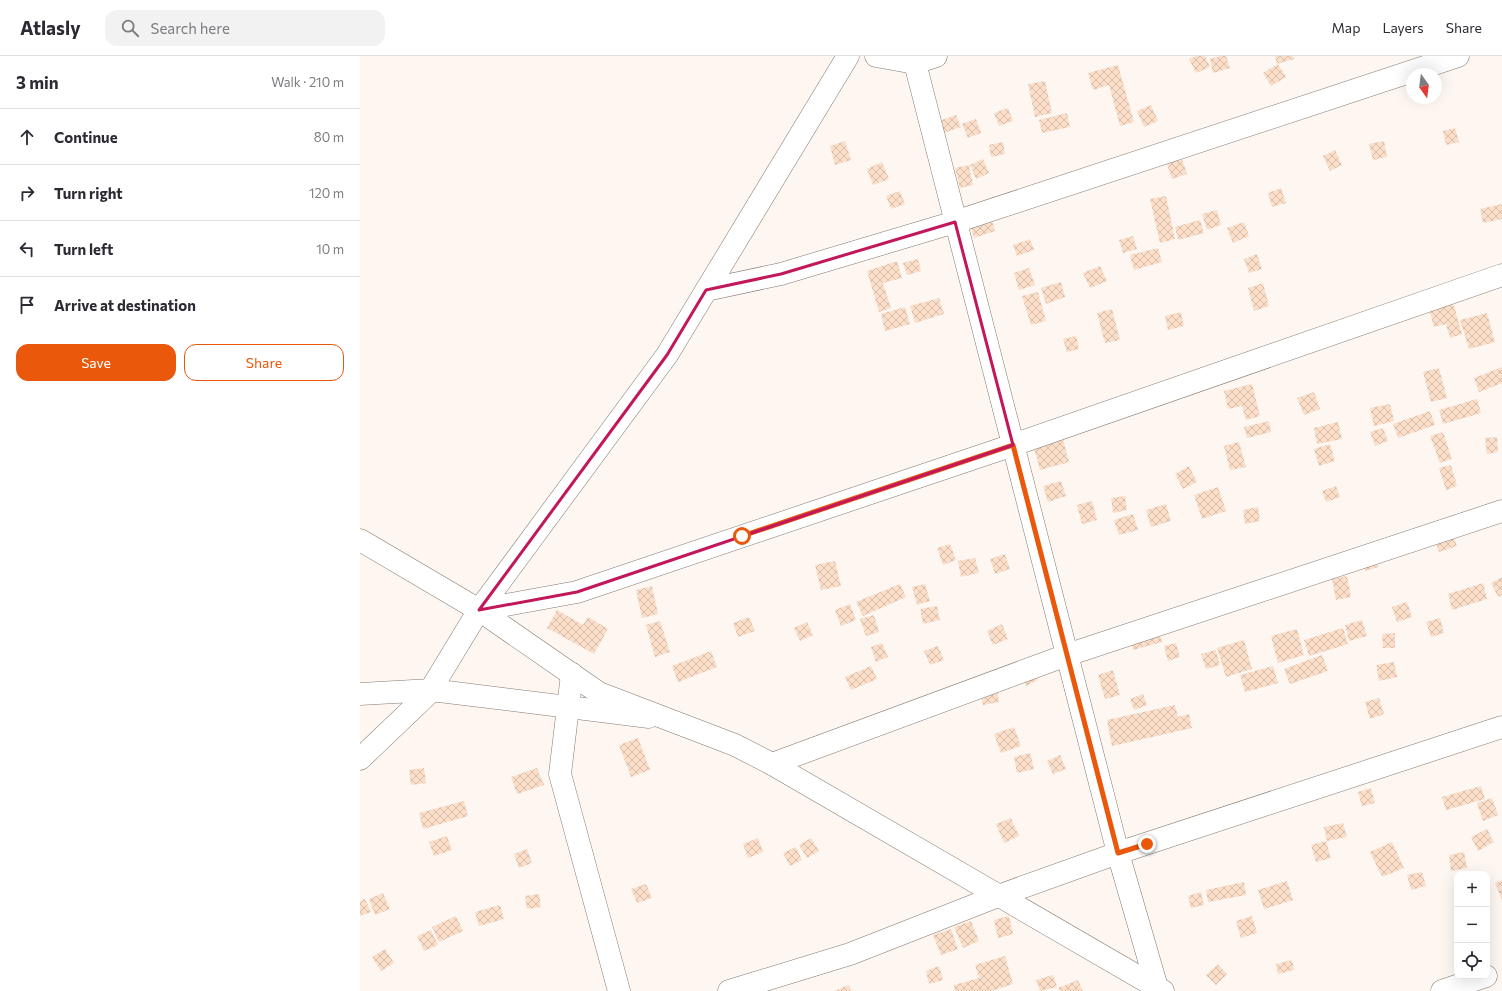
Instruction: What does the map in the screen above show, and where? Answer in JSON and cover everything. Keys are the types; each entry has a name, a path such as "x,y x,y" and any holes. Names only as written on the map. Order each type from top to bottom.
{"street":[{"path":"360,759 431,690 479,610 668,355 848,56"},
{"path":"876,56 915,64 936,56"},
{"path":"706,290 781,274 956,222 1458,56"},
{"path":"915,64 1118,853 1159,990"},
{"path":"479,610 577,592 1013,445 1502,275"},
{"path":"772,764 1067,655 1502,511"},
{"path":"360,540 479,610 599,693 735,745 772,764 1159,990"},
{"path":"572,674 560,774 619,991"},
{"path":"360,694 431,690 667,719"},
{"path":"730,991 850,954 998,896 1118,853 1502,727"},
{"path":"1490,975 1502,971"},
{"path":"1442,991 1478,979"}],"highlighted area":[{"path":"955,222 1013,445 577,592 479,610 667,355 706,290 781,274"}],"building":[{"path":"1196,56 1205,56 1210,67 1196,73 1189,59"},
{"path":"1226,56 1230,68 1213,73 1210,59"},
{"path":"1275,56 1293,56 1294,59 1277,64"},
{"path":"1278,64 1286,77 1271,86 1263,73"},
{"path":"1118,65 1134,122 1120,126 1109,85 1093,90 1088,73"},
{"path":"1045,81 1052,113 1035,117 1028,84"},
{"path":"1151,105 1158,121 1144,127 1137,111"},
{"path":"1008,108 1013,121 999,126 994,113"},
{"path":"1067,113 1070,127 1042,133 1039,120"},
{"path":"956,115 961,127 944,133 939,121"},
{"path":"976,119 981,133 968,138 962,124"},
{"path":"1455,128 1459,142 1446,145 1443,131"},
{"path":"845,141 851,160 835,165 830,146"},
{"path":"1384,141 1387,157 1373,160 1369,144"},
{"path":"1003,142 1005,154 991,157 989,145"},
{"path":"1335,150 1342,165 1330,171 1323,156"},
{"path":"983,159 989,173 976,179 970,165"},
{"path":"1182,159 1187,174 1172,179 1167,164"},
{"path":"882,162 889,179 873,185 867,169"},
{"path":"969,165 973,185 960,188 955,168"},
{"path":"1281,188 1286,203 1272,207 1268,193"},
{"path":"900,191 905,204 891,209 886,196"},
{"path":"1166,196 1175,239 1160,243 1150,199"},
{"path":"1502,204 1502,219 1483,223 1480,209"},
{"path":"1217,210 1221,225 1207,230 1202,214"},
{"path":"991,218 995,231 974,238 970,224"},
{"path":"1200,220 1204,233 1178,240 1175,227"},
{"path":"1244,222 1249,236 1233,243 1227,228"},
{"path":"1133,236 1137,249 1123,253 1119,240"},
{"path":"1030,239 1034,250 1017,256 1013,245"},
{"path":"1158,248 1162,262 1134,270 1130,255"},
{"path":"1257,254 1262,269 1249,273 1244,259"},
{"path":"918,259 921,271 907,275 903,263"},
{"path":"897,261 902,278 883,283 891,308 879,312 867,271"},
{"path":"1100,266 1107,281 1090,288 1083,273"},
{"path":"1029,268 1035,285 1019,290 1014,273"},
{"path":"1061,282 1065,297 1046,304 1041,288"},
{"path":"1263,283 1269,306 1254,311 1248,288"},
{"path":"1038,292 1046,321 1031,325 1022,296"},
{"path":"939,298 944,314 915,323 910,306"},
{"path":"1453,302 1462,334 1450,338 1446,324 1434,327 1429,309"},
{"path":"905,307 910,324 885,331 881,314"},
{"path":"1112,309 1120,340 1105,343 1097,313"},
{"path":"1181,312 1184,326 1168,330 1165,316"},
{"path":"1487,313 1495,342 1469,349 1460,320"},
{"path":"1076,336 1079,349 1067,352 1063,339"},
{"path":"1502,367 1502,383 1479,392 1474,378"},
{"path":"1439,368 1447,398 1431,402 1423,372"},
{"path":"1252,384 1260,416 1246,420 1242,406 1228,409 1224,391"},
{"path":"1314,392 1320,409 1304,415 1297,398"},
{"path":"1477,399 1481,413 1443,424 1439,410"},
{"path":"1390,404 1394,421 1374,426 1370,408"},
{"path":"1430,411 1435,425 1398,438 1393,424"},
{"path":"1269,421 1271,432 1247,438 1244,427"},
{"path":"1338,422 1342,439 1317,444 1314,428"},
{"path":"1383,428 1388,441 1375,446 1370,432"},
{"path":"1443,432 1452,459 1440,463 1430,436"},
{"path":"1497,437 1498,452 1487,454 1485,438"},
{"path":"1063,439 1069,462 1040,470 1034,448"},
{"path":"1239,442 1246,467 1230,470 1224,446"},
{"path":"1330,444 1335,461 1319,466 1314,449"},
{"path":"1451,465 1457,486 1446,490 1439,468"},
{"path":"1189,466 1197,482 1183,489 1175,474"},
{"path":"1061,481 1066,496 1048,502 1043,486"},
{"path":"1336,486 1340,497 1326,502 1322,491"},
{"path":"1218,487 1226,511 1202,519 1194,495"},
{"path":"1125,496 1127,510 1113,513 1111,498"},
{"path":"1092,501 1097,520 1082,524 1077,505"},
{"path":"1166,504 1171,521 1151,527 1146,510"},
{"path":"1258,507 1260,521 1245,524 1243,510"},
{"path":"1133,514 1138,530 1119,535 1114,520"},
{"path":"1451,531 1457,546 1439,552 1433,537"},
{"path":"950,544 956,560 943,565 937,548"},
{"path":"1374,552 1378,567 1365,571 1361,555"},
{"path":"1005,554 1010,569 995,574 990,559"},
{"path":"975,558 979,573 961,577 958,561"},
{"path":"835,561 841,586 821,590 815,565"},
{"path":"1347,576 1351,597 1336,600 1332,579"},
{"path":"1502,577 1502,595 1498,597 1491,583"},
{"path":"1483,583 1487,599 1452,610 1448,594"},
{"path":"900,584 906,597 863,616 856,602"},
{"path":"925,584 930,601 917,605 912,587"},
{"path":"652,586 658,614 642,618 636,590"},
{"path":"1407,602 1412,617 1397,622 1392,607"},
{"path":"850,604 856,620 841,626 835,610"},
{"path":"937,606 940,620 923,624 920,609"},
{"path":"557,610 583,625 588,617 608,629 594,654 547,628"},
{"path":"874,615 879,632 866,636 860,619"},
{"path":"749,617 755,631 738,637 733,623"},
{"path":"1440,618 1444,633 1431,637 1426,622"},
{"path":"1362,620 1367,636 1349,641 1345,625"},
{"path":"660,621 670,652 655,657 646,625"},
{"path":"807,622 813,635 800,641 794,628"},
{"path":"1002,624 1008,639 993,645 987,631"},
{"path":"1157,625 1162,642 1133,650 1129,633"},
{"path":"1343,628 1348,644 1309,656 1304,640"},
{"path":"1297,629 1304,655 1278,663 1271,636"},
{"path":"1395,633 1395,648 1383,648 1382,634"},
{"path":"1244,640 1252,669 1226,677 1217,648"},
{"path":"882,643 888,657 876,662 871,647"},
{"path":"1176,643 1180,657 1168,661 1164,646"},
{"path":"938,646 944,660 930,665 924,651"},
{"path":"1216,650 1220,665 1206,669 1201,654"},
{"path":"711,651 717,667 678,682 672,666"},
{"path":"1322,655 1328,671 1290,684 1284,669"},
{"path":"1394,662 1397,677 1379,681 1376,665"},
{"path":"1031,665 1038,680 1026,686 1019,671"},
{"path":"871,666 877,679 851,690 845,677"},
{"path":"1273,666 1278,683 1245,692 1240,675"},
{"path":"1113,670 1120,695 1105,699 1098,675"},
{"path":"997,687 999,702 983,705 980,690"},
{"path":"1143,694 1147,705 1134,710 1130,699"},
{"path":"1379,698 1384,714 1370,719 1365,702"},
{"path":"1175,705 1178,717 1189,714 1192,728 1112,746 1107,720"},
{"path":"1014,727 1021,746 1001,753 994,734"},
{"path":"638,738 650,770 631,777 619,745"},
{"path":"1030,753 1034,769 1017,773 1014,757"},
{"path":"1060,755 1066,769 1053,774 1047,761"},
{"path":"424,768 426,783 411,785 409,770"},
{"path":"537,768 544,785 517,794 511,777"},
{"path":"1481,786 1485,799 1446,810 1442,797"},
{"path":"1371,788 1375,803 1362,806 1358,792"},
{"path":"1492,798 1498,815 1483,821 1477,803"},
{"path":"464,801 468,816 423,829 419,813"},
{"path":"1011,818 1019,836 1004,843 996,824"},
{"path":"1343,823 1347,837 1327,841 1324,827"},
{"path":"1487,829 1494,842 1478,851 1471,837"},
{"path":"447,836 452,850 434,856 429,842"},
{"path":"758,838 763,852 748,858 743,844"},
{"path":"811,838 819,851 807,858 799,845"},
{"path":"1326,841 1331,858 1316,862 1311,845"},
{"path":"1392,842 1404,868 1382,877 1370,852"},
{"path":"796,847 802,860 790,866 783,853"},
{"path":"527,849 532,863 519,868 514,854"},
{"path":"1464,852 1467,868 1451,871 1449,855"},
{"path":"1422,872 1426,886 1411,890 1407,875"},
{"path":"1502,880 1502,900 1495,883"},
{"path":"1287,881 1293,900 1264,909 1258,890"},
{"path":"1244,882 1246,895 1208,902 1206,890"},
{"path":"646,884 652,898 637,903 631,889"},
{"path":"1201,892 1204,905 1191,908 1188,896"},
{"path":"383,893 390,909 375,915 369,899"},
{"path":"539,894 541,907 527,909 525,896"},
{"path":"365,899 371,912 360,916 360,901"},
{"path":"500,905 504,919 479,926 475,912"},
{"path":"456,916 463,931 439,942 432,927"},
{"path":"1009,916 1013,934 998,938 994,920"},
{"path":"1252,916 1257,933 1241,938 1236,921"},
{"path":"971,921 979,941 963,948 954,927"},
{"path":"951,929 958,949 941,955 933,935"},
{"path":"431,930 438,945 424,951 417,936"},
{"path":"385,949 394,963 381,971 372,957"},
{"path":"1005,956 1013,984 991,991 955,991 954,985 979,978 975,965"},
{"path":"1292,960 1294,970 1278,974 1276,964"},
{"path":"1218,964 1227,974 1216,985 1206,975"},
{"path":"939,966 943,980 929,984 926,971"},
{"path":"1053,975 1057,987 1040,991 1036,980"},
{"path":"1078,980 1083,991 1060,991 1058,988"},
{"path":"849,985 851,991 834,991"}],"route":[{"path":"742,536 1013,445 1118,853 1147,844"}]}
